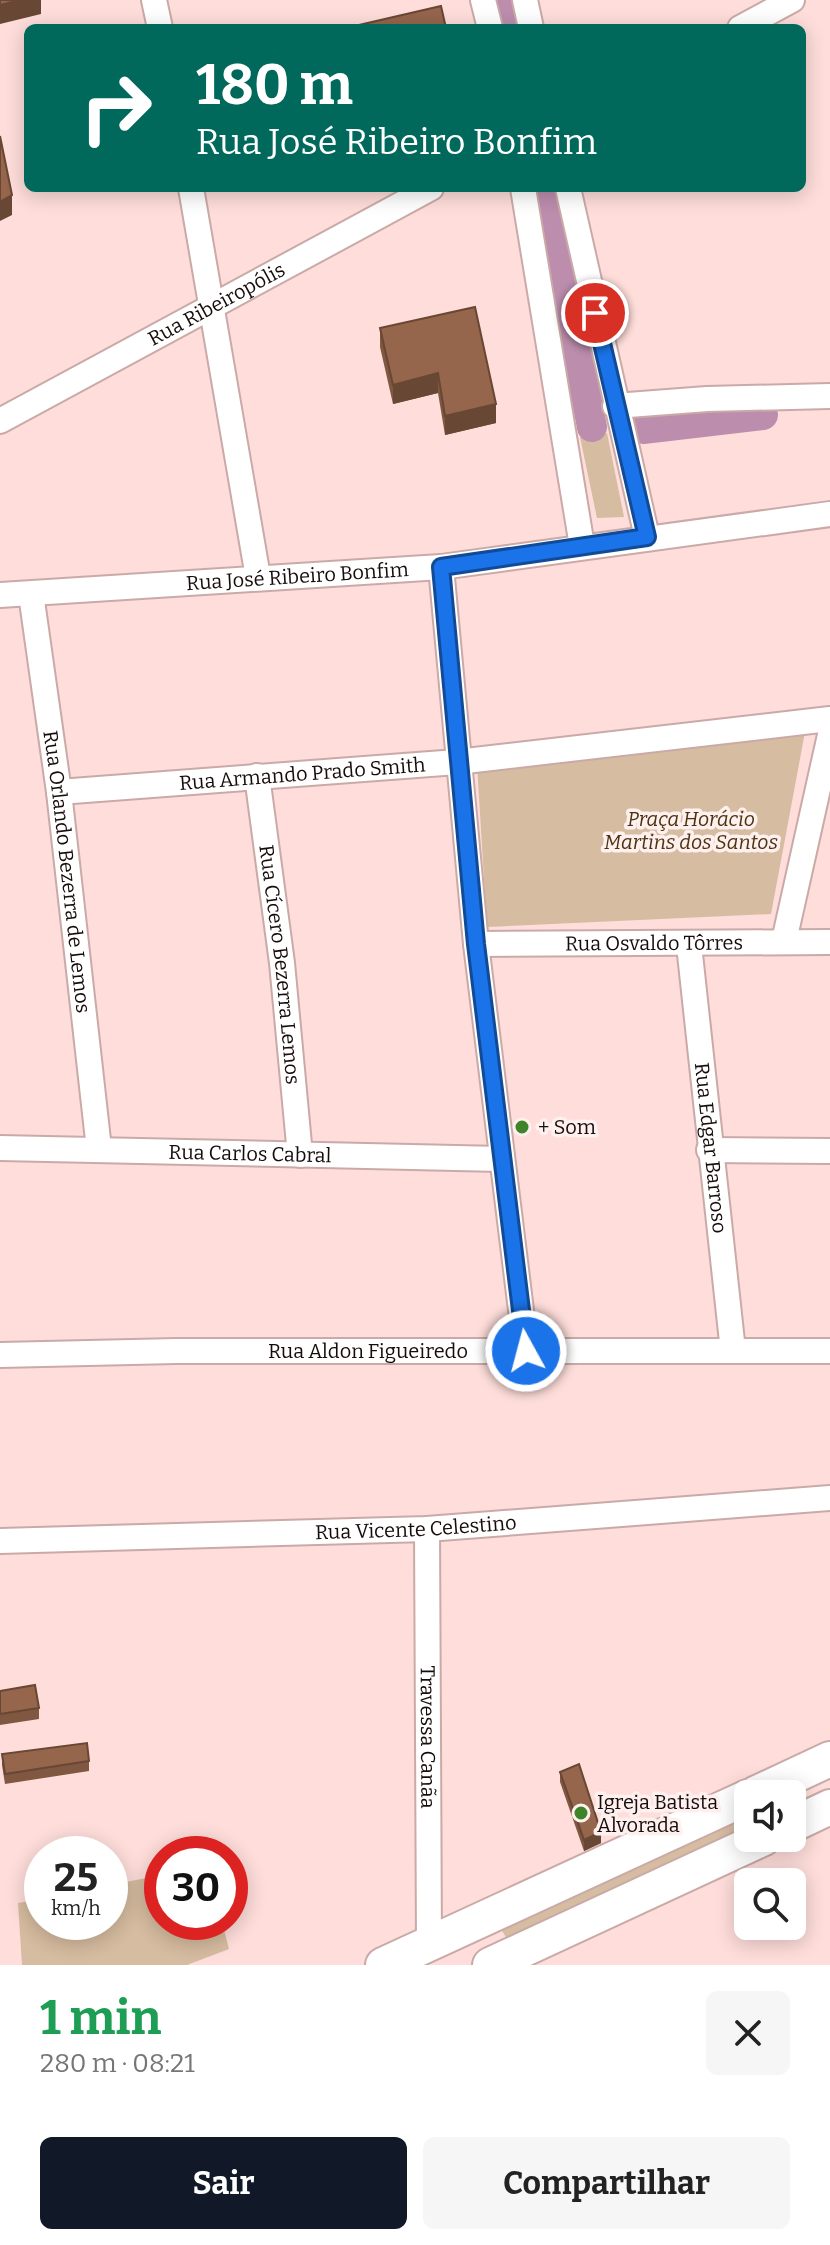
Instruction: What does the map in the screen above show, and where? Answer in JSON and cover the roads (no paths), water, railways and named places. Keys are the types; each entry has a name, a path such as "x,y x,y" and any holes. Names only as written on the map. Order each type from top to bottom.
{"main road":[{"path":"785,1780 830,1759"},
{"path":"383,1965 734,1804"},
{"path":"806,1818 830,1807"},
{"path":"479,1923 494,1964 734,1852"}],"street":[{"path":"154,0 159,24"},
{"path":"483,0 489,24"},
{"path":"525,0 530,24"},
{"path":"747,24 792,0"},
{"path":"192,192 258,577"},
{"name":"Rua Ribeiropólis","path":"0,421 424,192"},
{"path":"524,192 582,546"},
{"path":"569,192 647,537"},
{"path":"615,406 707,399 830,396"},
{"name":"Rua José Ribeiro Bonfim","path":"0,595 441,567 830,514"},
{"path":"441,567 476,944 526,1351"},
{"name":"Rua Orlando Bezerra de Lemos","path":"31,594 59,792 99,1149"},
{"name":"Rua Armando Prado Smith","path":"59,792 457,762 830,719"},
{"path":"784,941 830,735"},
{"name":"Rua Cícero Bezerra Lemos","path":"257,776 282,963 300,1155"},
{"name":"Rua Osvaldo Tôrres","path":"476,944 830,942"},
{"name":"Rua Edgar Barroso","path":"689,945 733,1351"},
{"name":"Rua Carlos Cabral","path":"0,1148 501,1159"},
{"path":"709,1150 830,1151"},
{"name":"Rua Aldon Figueiredo","path":"0,1355 830,1351"},
{"name":"Rua Vicente Celestino","path":"0,1541 427,1529 830,1498"},
{"name":"Travessa Canãa","path":"427,1529 429,1945"}],"waterway":[{"path":"504,0 509,24"},
{"path":"546,192 592,427"},
{"path":"643,429 763,415"}],"place":[{"name":"+ Som","path":"522,1127"},
{"name":"Igreja Batista Alvorada","path":"581,1813"}],"park label":[{"name":"Praça Horácio Martins dos Santos","path":"691,830"}]}
